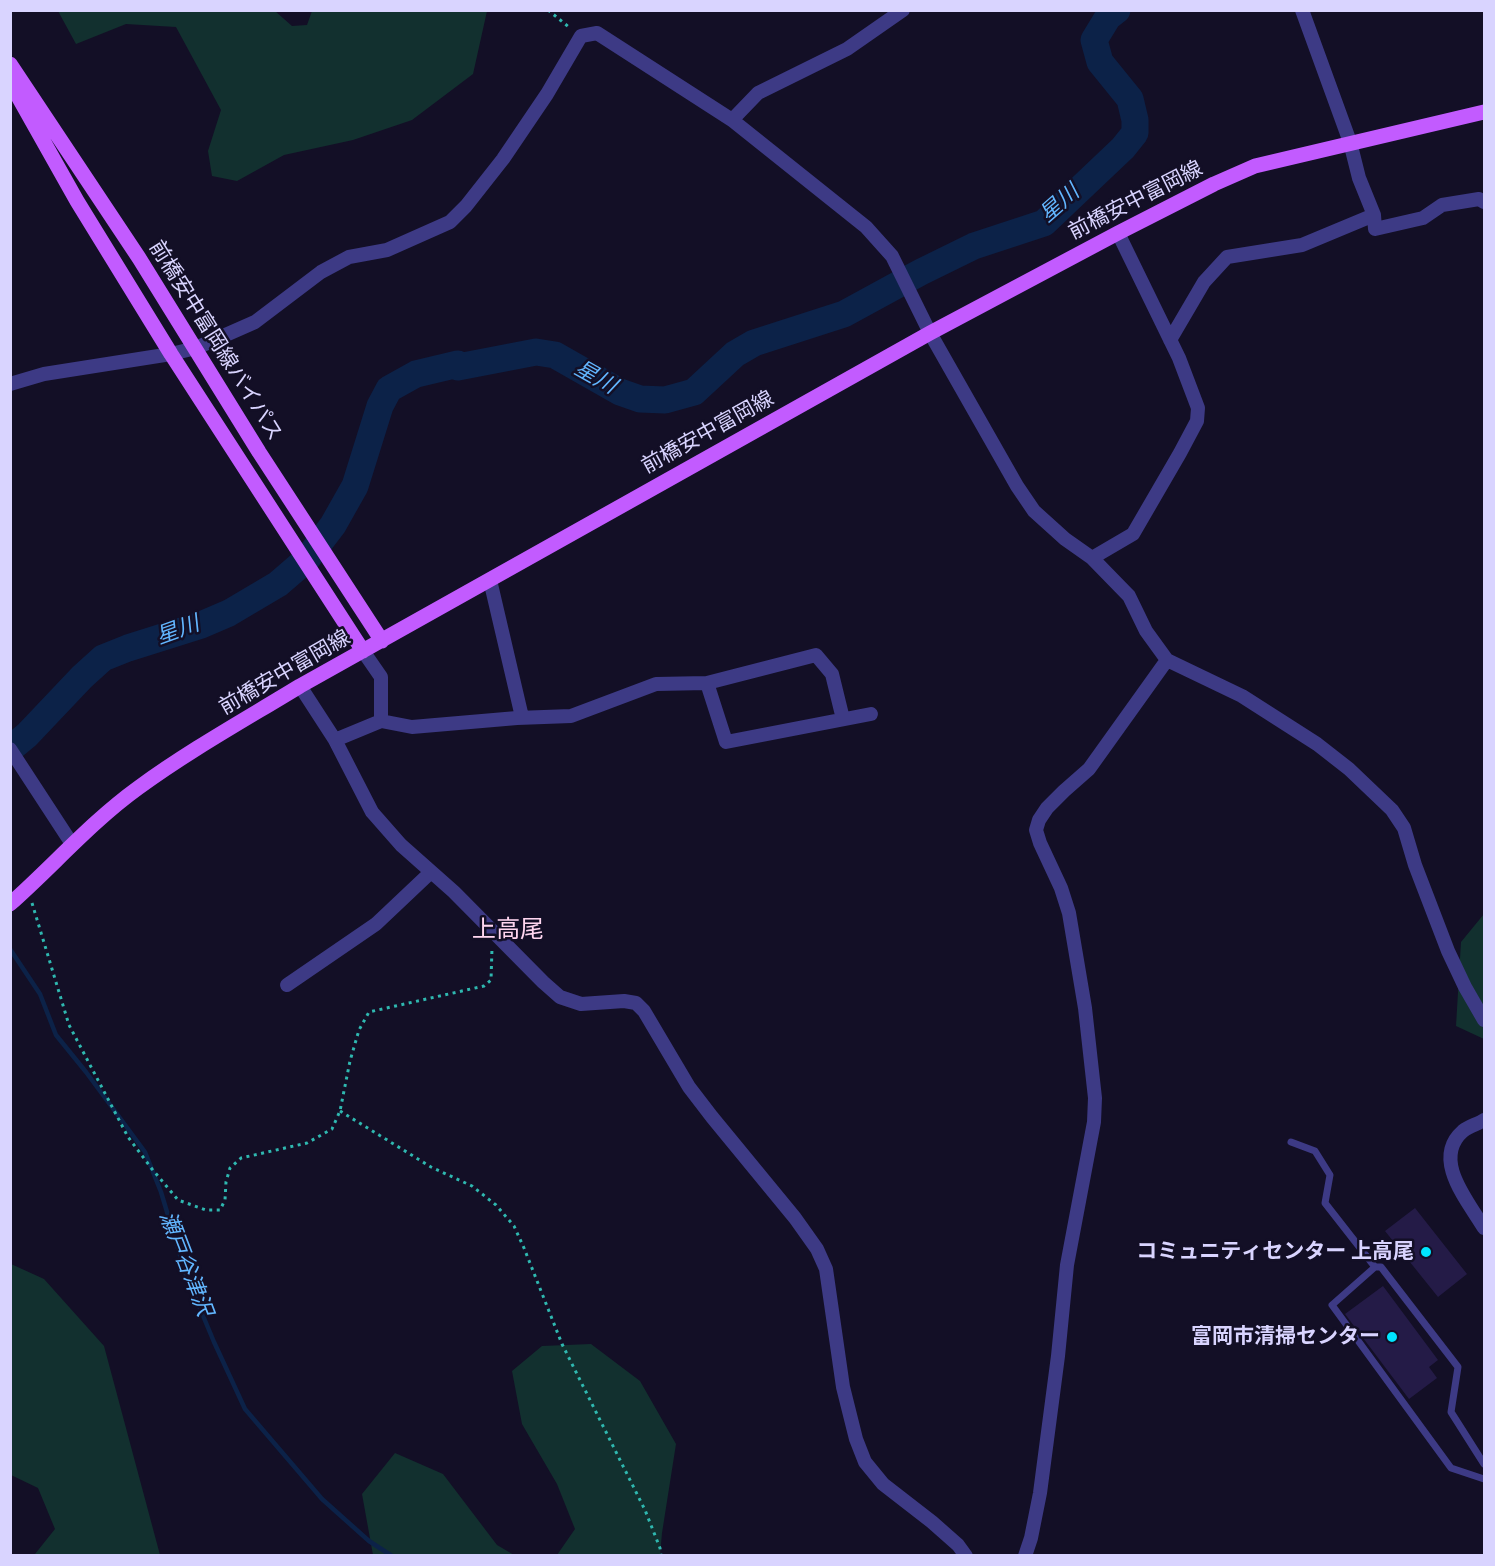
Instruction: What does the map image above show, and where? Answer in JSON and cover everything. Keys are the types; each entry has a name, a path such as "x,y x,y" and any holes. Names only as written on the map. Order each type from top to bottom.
{"main road":[{"name":"前橋安中富岡線バイパス","path":"10,64 103,202 259,452 382,640"},
{"name":"前橋安中富岡線バイパス","path":"10,82 77,201 171,354 363,651"},
{"name":"前橋安中富岡線","path":"10,904 107,813 173,764 300,686 930,333 1118,233 1214,184 1255,166 1485,112"}],"street":[{"path":"732,120 758,93 847,49 903,10"},
{"path":"1302,10 1350,142 1359,178 1374,215 1375,229 1423,218 1442,205 1479,199 1485,202"},
{"path":"10,384 44,374 196,348 255,322 321,272 349,257 387,250 450,222 466,206 503,159 547,93 581,36 597,33 732,120 866,226 892,256 930,333 1028,503 1065,539 1092,558 1129,596 1146,631 1167,660 1242,696 1307,738 1349,769 1392,810 1404,828 1415,865 1448,951 1465,987 1485,1020"},
{"path":"1170,340 1204,282 1227,257 1302,244 1374,215"},
{"path":"1092,558 1133,534 1197,421 1198,408 1179,358 1118,233"},
{"path":"490,580 522,717"},
{"path":"363,651 381,677 381,722"},
{"path":"335,740 381,722 412,727 522,717 571,716 656,684 707,683 816,655 831,674 843,719"},
{"path":"1025,1556 1041,1493 1067,1265 1094,1122 1095,1098 1085,1008 1069,913 1061,888 1036,830 1047,808 1064,790 1089,770 1167,660"},
{"path":"707,683 726,742 871,714"},
{"path":"300,686 335,740 372,812 401,845 454,892 543,982 560,997 581,1004 624,1001 636,1004 644,1011 689,1087 795,1218 817,1249 825,1269 843,1387 856,1439 865,1462 883,1484 932,1522 958,1545 966,1556"},
{"path":"10,748 72,844"},
{"path":"286,985 376,924 431,872"},
{"path":"1485,1120 1464,1130 1454,1142 1449,1158 1456,1182 1485,1228"}],"lane":[{"path":"1291,1142 1315,1150 1330,1175 1325,1203 1375,1267"},
{"path":"1485,1464 1451,1412 1458,1367 1381,1267 1375,1267 1332,1305 1451,1468 1485,1479"}],"path":[{"path":"548,10 581,36"},
{"path":"28,889 69,1025 128,1137 178,1200 206,1209 220,1210 225,1200 230,1168 241,1158 307,1143 332,1129 340,1111 359,1030 369,1012 484,986 491,980 490,929"},
{"path":"340,1111 431,1167 472,1186 496,1205 514,1226 562,1344 645,1510 661,1556"}],"green space":[{"path":"58,11 275,11 292,26 307,25 312,11 487,11 473,74 412,120 353,140 284,155 237,181 212,176 208,151 221,110 176,27 126,24 76,44"},
{"path":"1484,914 1484,1039 1456,1026 1461,942"},
{"path":"11,1264 44,1279 104,1346 160,1555 31,1555 35,1554 55,1529 38,1488 11,1475"},
{"path":"591,1344 640,1381 676,1444 660,1555 557,1555 575,1529 557,1484 522,1424 512,1371 542,1346"},
{"path":"395,1453 443,1474 497,1545 514,1555 373,1555 362,1494"}],"building":[{"name":"コミュニティセンター 上高尾","path":"1415,1208 1467,1274 1438,1297 1385,1231"},
{"name":"富岡市清掃センター","path":"1383,1286 1438,1360 1429,1367 1437,1378 1409,1399 1345,1314"}],"waterway":[{"name":"星川","path":"10,749 27,735 103,658 201,625 229,613 278,584 307,559 333,525 355,486 380,406 389,389 416,374 458,364 458,367 536,352 555,355 620,392 640,399 665,400 694,392 735,354 754,343 844,314 974,246 1044,223 1123,148 1135,133 1135,120 1130,99 1100,62 1094,40 1108,17 1117,10"},
{"name":"瀬戸谷津沢","path":"10,949 40,994 56,1035 145,1152 161,1192 186,1275 245,1409 322,1499 369,1541 392,1556"}],"place":[{"name":"コミュニティセンター 上高尾","path":"1426,1252"},
{"name":"富岡市清掃センター","path":"1392,1337"}],"district":[{"name":"上高尾","path":"508,931"}]}
